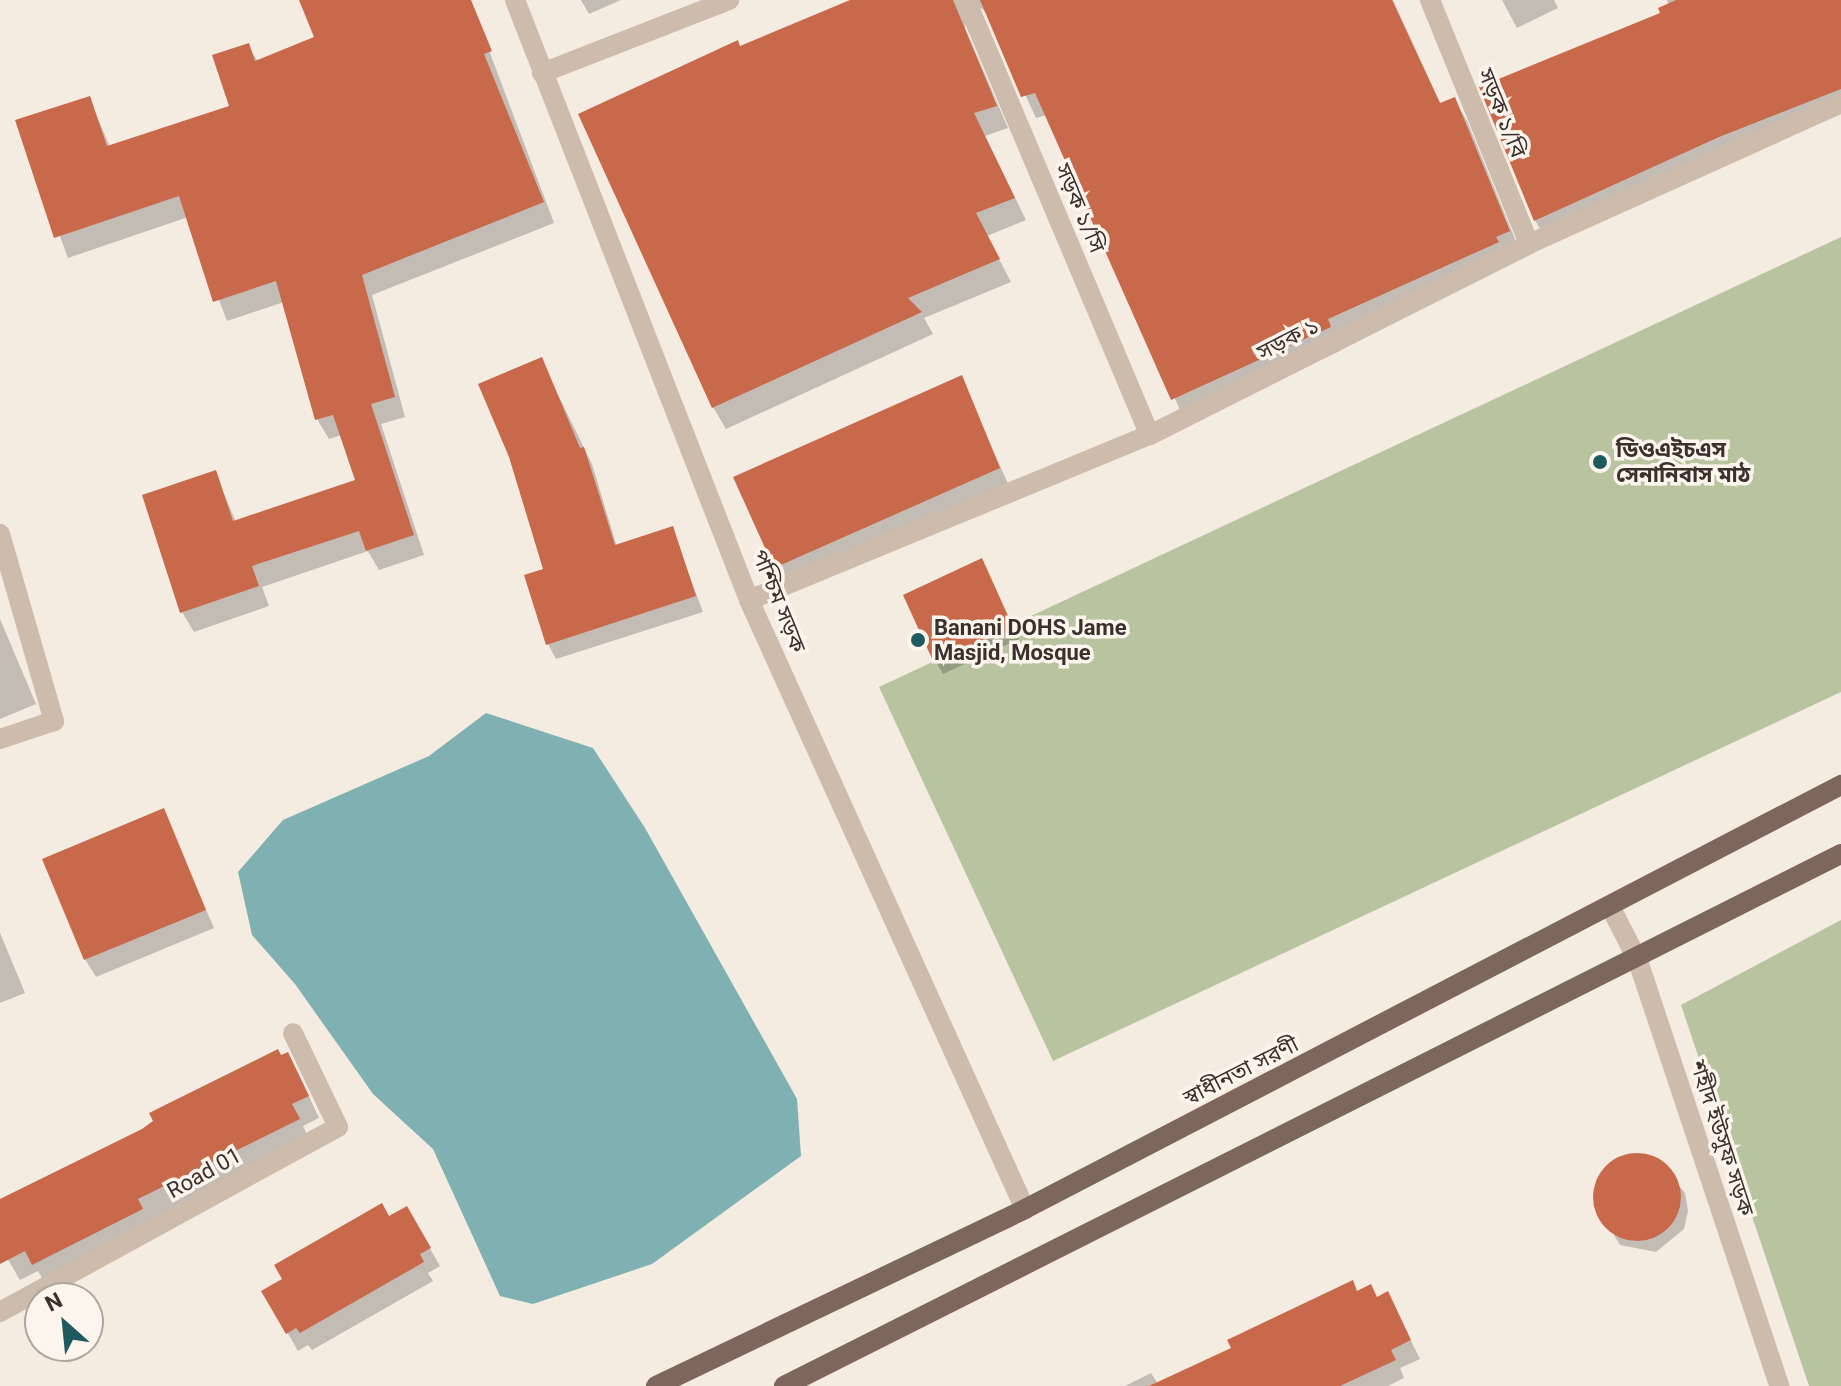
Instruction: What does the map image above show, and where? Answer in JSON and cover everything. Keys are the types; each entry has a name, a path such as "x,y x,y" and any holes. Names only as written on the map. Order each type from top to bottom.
{"main road":[{"name":"স্বাধীনতা সরণী","path":"656,1386 1025,1209 1611,908 1841,785"},
{"path":"784,1386 1638,961 1841,854"}],"street":[{"name":"পশ্চিম সড়ক","path":"515,0 749,600 1025,1209"},
{"path":"542,73 729,0"},
{"name":"সড়ক ১/সি","path":"966,0 1150,435"},
{"name":"সড়ক ১/বি","path":"1430,0 1529,244"},
{"name":"সড়ক ১","path":"749,600 1150,435 1529,244 1841,103"},
{"path":"0,534 54,721 0,739"},
{"name":"শহীদ ইউসুফ সড়ক","path":"1611,908 1638,961 1779,1386"},
{"name":"Road 01","path":"0,1312 338,1127 293,1033"}],"green space":[{"name":"ডিওএইচএস সেনানিবাস মাঠ","path":"1841,237 1841,692 1053,1061 879,687"},
{"path":"1841,920 1841,1386 1809,1386 1681,1005"}],"water":[{"path":"486,713 593,748 645,828 797,1099 801,1156 652,1264 533,1304 500,1296 433,1149 373,1094 295,984 252,935 238,872 283,820 429,756"}],"building":[{"path":"299,0 471,0 492,51 484,54 544,202 362,275 395,397 371,404 414,535 366,551 359,531 252,566 259,586 180,613 142,495 216,470 233,521 355,480 333,415 315,420 276,281 213,302 179,196 54,238 15,120 90,96 107,146 229,106 212,55 249,43 255,61 314,37"},
{"path":"850,0 953,0 997,106 974,113 1015,198 976,213 1000,259 908,298 922,312 712,408 578,114 738,40 740,46"},
{"path":"980,0 1392,0 1440,103 1455,97 1510,231 1496,237 1499,242 1328,319 1331,327 1171,400 1035,93 1021,97"},
{"path":"1676,0 1841,0 1841,89 1719,137 1534,221 1479,87 1660,13 1658,8"},
{"path":"542,357 580,448 584,447 615,545 673,526 696,596 546,645 524,575 543,569 509,457 478,384"},
{"path":"962,375 1000,468 774,568 733,477"},
{"path":"982,558 1013,627 934,663 903,595"},
{"path":"164,808 206,910 84,960 42,859"},
{"path":"278,1049 281,1055 288,1052 309,1096 292,1104 300,1119 138,1199 143,1209 32,1265 25,1251 0,1264 0,1199 142,1129 153,1121 149,1113"},
{"path":"1628,1153 1646,1153 1662,1160 1674,1172 1681,1188 1681,1206 1674,1222 1662,1234 1646,1241 1628,1241 1612,1234 1600,1222 1593,1206 1593,1188 1600,1172 1612,1160"},
{"path":"382,1203 389,1216 407,1206 431,1248 420,1254 424,1262 300,1333 296,1328 286,1334 261,1291 282,1279 274,1265"},
{"path":"1353,1280 1357,1291 1371,1284 1377,1297 1388,1291 1411,1340 1391,1350 1396,1360 1340,1386 1149,1386 1231,1348 1227,1340"}],"place":[{"name":"ডিওএইচএস সেনানিবাস মাঠ","path":"1600,462"},
{"name":"Banani DOHS Jame Masjid, Mosque","path":"918,640"}]}
